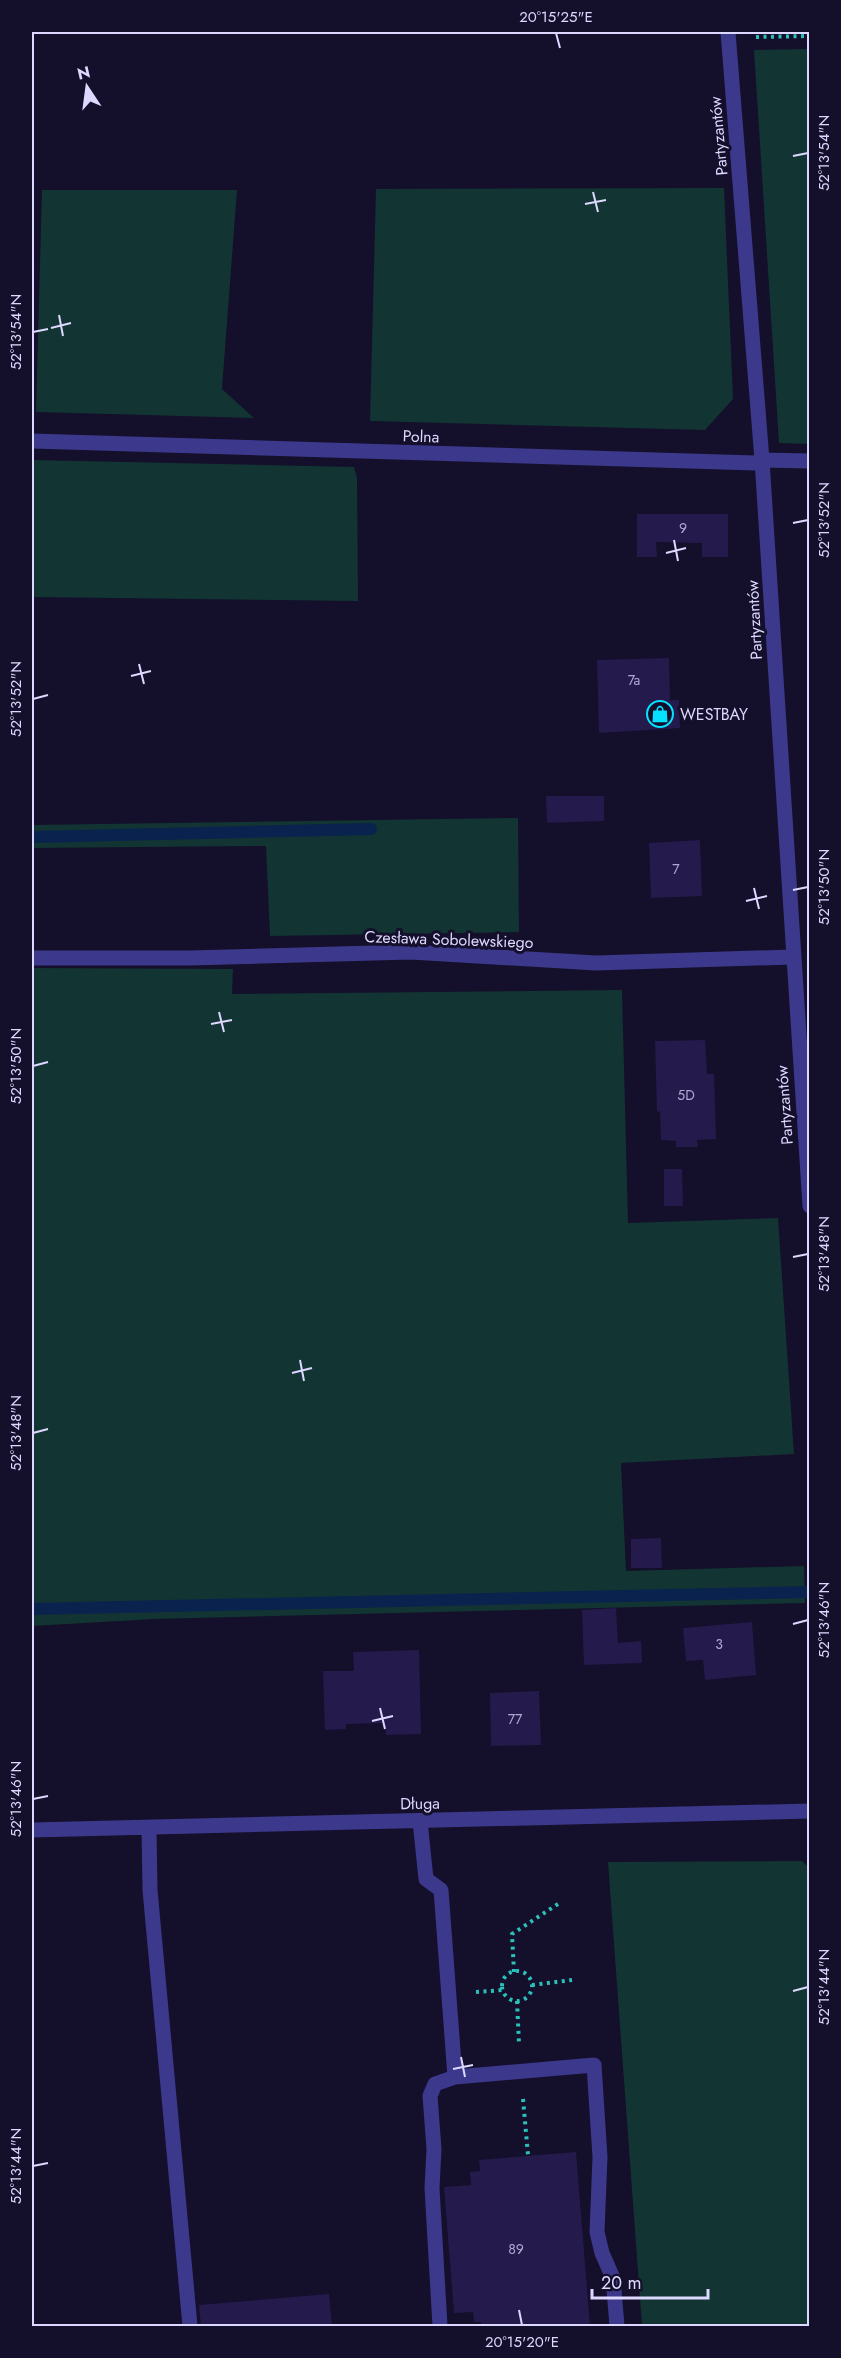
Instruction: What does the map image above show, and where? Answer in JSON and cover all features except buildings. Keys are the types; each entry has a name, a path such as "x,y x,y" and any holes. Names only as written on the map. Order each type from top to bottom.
{"street":[{"name":"Partyzantów","path":"728,35 762,460 792,957 810,1206"},
{"name":"Polna","path":"32,441 755,464 762,460 810,461"},
{"name":"Czesława Sobolewskiego","path":"32,958 190,958 411,952 596,963 792,957"},
{"name":"Długa","path":"32,1830 810,1811"},
{"path":"420,1821 426,1879 441,1890 455,2077"},
{"path":"149,1828 150,1890 190,2326"},
{"path":"440,2326 432,2188 434,2149 430,2096 435,2084 455,2077 594,2065 600,2157 597,2232 602,2253 613,2278 617,2326"}],"path":[{"path":"728,35 810,36"},
{"path":"514,1972 512,1934 561,1902"},
{"path":"514,1972 524,1973 532,1985 526,1998 512,2001 505,1995 502,1985 506,1977 514,1972"},
{"path":"532,1985 572,1980"}],"green space":[{"path":"809,49 809,444 779,443 754,50"},
{"path":"724,188 733,399 705,430 370,421 376,189"},
{"path":"42,190 237,190 222,389 254,418 36,412"},
{"path":"32,460 354,467 357,478 358,601 32,597"},
{"path":"518,818 519,932 270,936 266,846 32,848 32,825"},
{"path":"32,968 233,969 232,994 622,990 628,1223 778,1218 794,1454 621,1463 626,1571 804,1566 805,1603 154,1619 32,1626"},
{"path":"802,1861 810,1869 809,2326 642,2326 608,1862"}],"waterway":[{"path":"32,837 371,829"},
{"path":"32,1609 809,1592"}],"place":[{"name":"WESTBAY","path":"660,714"}]}
